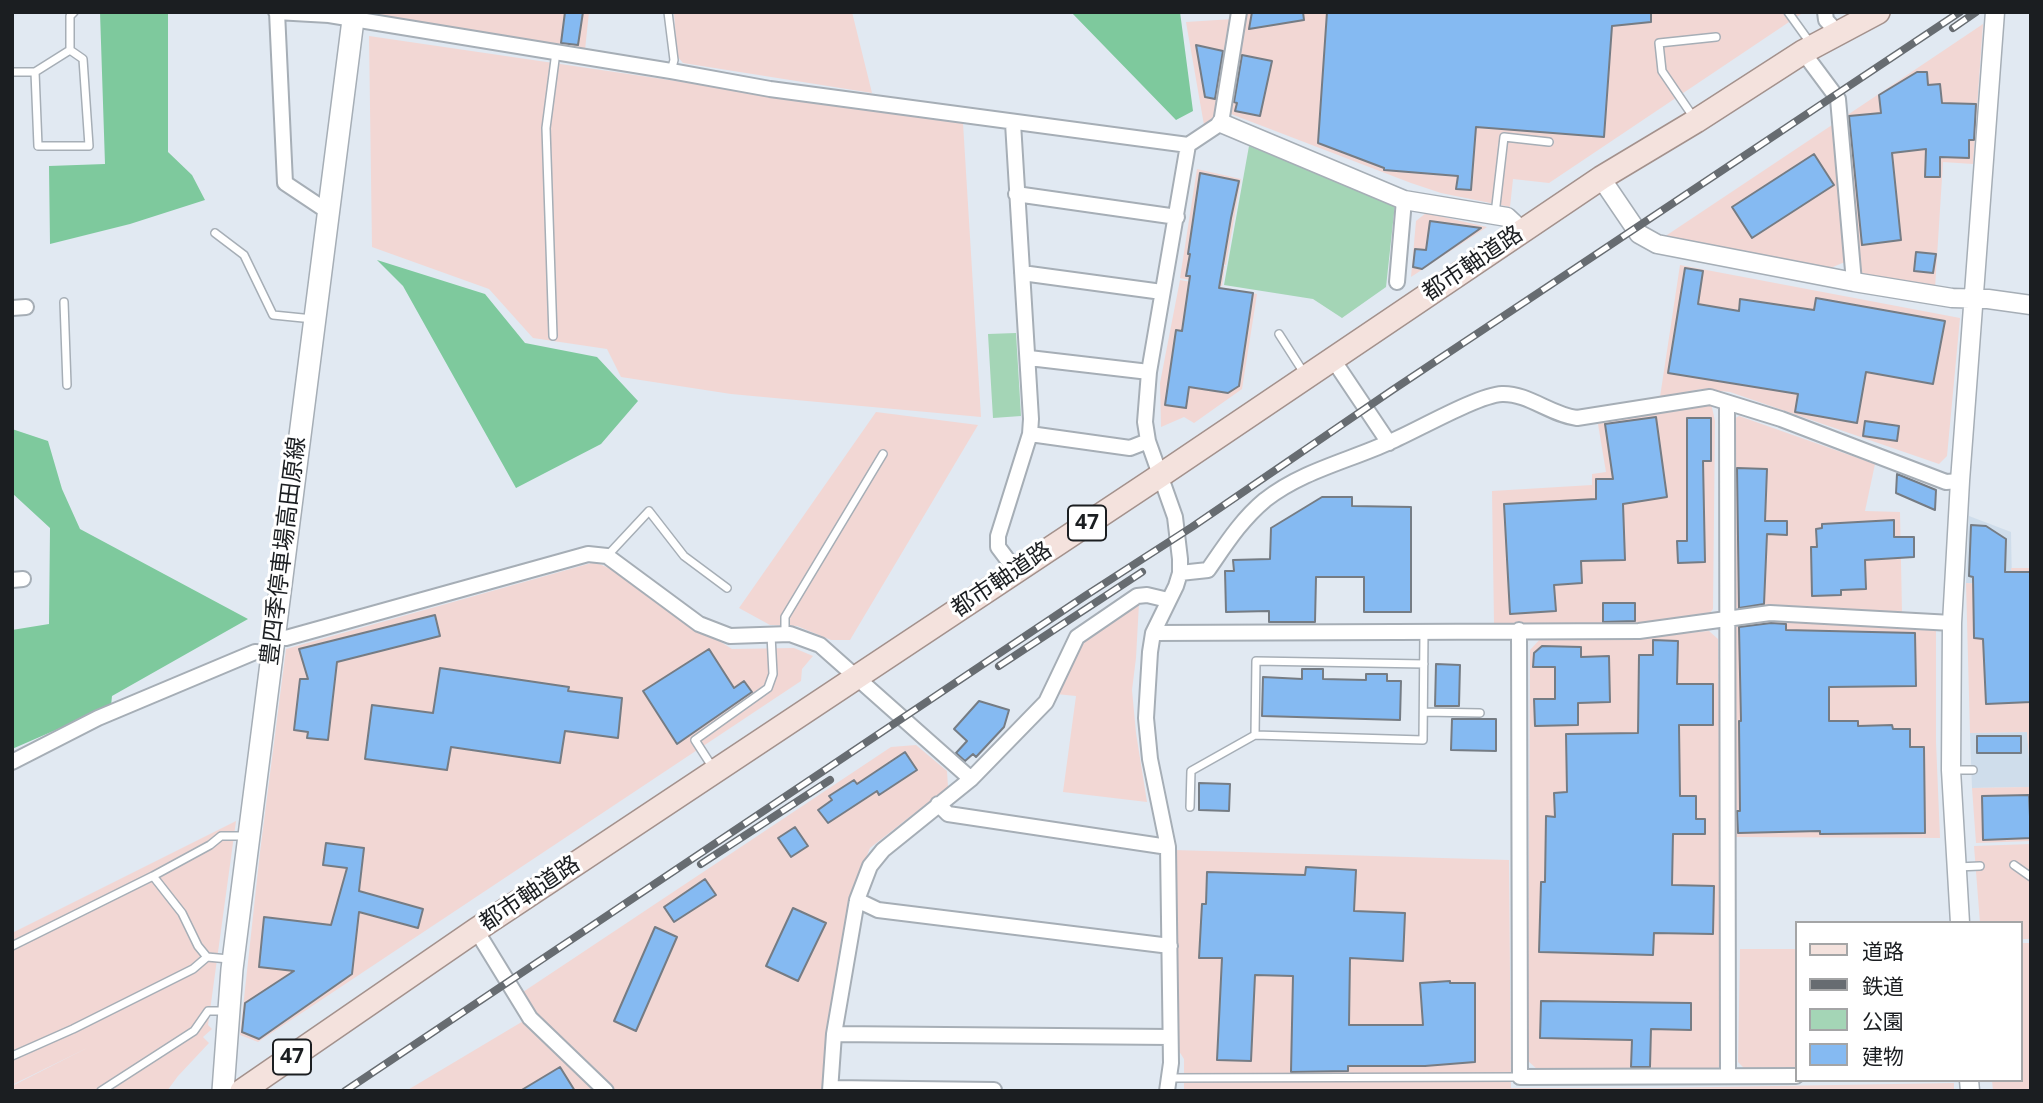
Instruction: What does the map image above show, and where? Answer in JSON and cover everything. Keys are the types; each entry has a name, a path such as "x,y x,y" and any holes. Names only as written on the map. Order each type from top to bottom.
{"main road":[{"name":"都市軸道路","path":"1839,34 1864,12"},
{"name":"都市軸道路","path":"242,1091 476,930 1161,475 1601,178 1808,50 1878,12"},
{"name":"豊四季停車場高田原線","path":"223,1091 233,960 353,15"}],"street":[{"path":"329,208 321,207 285,183 276,12 353,15 770,89 1188,145 1221,123 1239,12"},
{"path":"1825,12 1826,20 1839,34"},
{"path":"1960,921 1951,770 1952,623 1995,12"},
{"path":"1808,50 1838,99 1854,282"},
{"path":"1013,122 1029,358 1030,434 998,536 998,547 1016,571"},
{"path":"1221,123 1404,200 1507,217 1522,232"},
{"path":"1168,1085 1168,847 1150,759 1146,718 1153,634 1180,573 1175,517 1148,440 1145,422 1149,372 1188,145"},
{"path":"1601,178 1639,234 1657,244 1952,298 2031,305"},
{"path":"1016,194 1177,217"},
{"path":"1397,282 1404,200"},
{"path":"1022,273 1162,292"},
{"path":"1029,358 1149,372"},
{"path":"1332,359 1389,443"},
{"path":"1180,573 1208,570 1244,519 1296,479 1389,443 1497,394 1518,397 1563,416 1577,418 1710,397 1781,419 1946,482 1960,481"},
{"path":"1727,403 1728,1076"},
{"path":"1030,434 1130,448 1148,440"},
{"path":"12,762 110,713 286,638 588,554 607,556 699,624 730,636 790,634 820,645 971,779"},
{"path":"994,1090 830,1089 835,1034 857,900 870,866 883,850 971,779 1046,702 1077,637 1137,596 1168,600"},
{"path":"1153,634 1639,631 1770,613 1952,623"},
{"path":"1519,630 1520,1077 1794,1076"},
{"path":"938,804 948,814 1168,847"},
{"path":"857,900 878,910 1170,946"},
{"path":"476,930 530,1018 606,1091"},
{"path":"835,1034 1170,1037"}],"lane":[{"path":"70,50 70,16 74,12"},
{"path":"668,12 674,60 671,71"},
{"path":"1788,12 1808,50"},
{"path":"1696,121 1662,71 1659,43 1716,37"},
{"path":"35,72 38,146 89,146 83,59 70,50"},
{"path":"12,72 35,72 70,50"},
{"path":"553,335 545,128 556,52"},
{"path":"1495,215 1504,137 1549,142"},
{"path":"215,233 244,256 273,315 313,319"},
{"path":"64,302 67,385"},
{"path":"1279,334 1306,377"},
{"path":"716,772 695,740 768,688 773,674 778,635 785,617 883,454"},
{"path":"607,556 649,511 684,556 727,589"},
{"path":"1190,807 1191,771 1255,734 1423,740 1424,631"},
{"path":"1255,734 1256,661 1424,664"},
{"path":"1247,701 1256,701"},
{"path":"1424,712 1480,713"},
{"path":"1951,770 1973,770"},
{"path":"12,946 153,876 210,845 221,836 250,836"},
{"path":"2014,865 2031,877"},
{"path":"1957,867 1980,866"},
{"path":"153,876 182,913 198,946 207,957 233,960"},
{"path":"12,1056 193,969 207,957"},
{"path":"102,1091 194,1031 208,1011 229,1011"},
{"path":"1168,1085 1520,1077"}],"shaded area":[{"path":"374,12 589,12 585,50 376,18"},
{"path":"674,12 852,12 872,93 683,63 677,56"},
{"path":"1247,12 1804,12 1549,183 1513,179 1510,207 1441,193 1411,183 1231,114"},
{"path":"1233,19 1217,114 1204,125 1186,22"},
{"path":"1983,24 1973,164 1943,162 1935,288 1862,275 1846,116"},
{"path":"369,36 963,123 981,417 731,394 621,377 607,349 533,338 489,289 372,247"},
{"path":"1832,125 1845,262 1828,269 1661,239"},
{"path":"1197,169 1241,179 1226,265 1203,261 1225,266 1222,286 1180,278"},
{"path":"1426,213 1487,227 1411,277 1416,221"},
{"path":"1680,265 1960,318 1947,456 1939,464 1730,392 1701,389 1660,397"},
{"path":"1180,280 1257,294 1242,389 1194,423 1184,417 1161,427 1160,383"},
{"path":"1711,403 1715,421 1713,609 1706,618 1641,627 1494,624 1492,491 1592,485 1592,474 1606,472 1598,424"},
{"path":"876,412 978,425 850,640 831,640 797,626 770,625 739,608"},
{"path":"1739,416 1875,464 1865,511 1900,512 1902,613 1773,606 1738,612 1731,608 1732,420"},
{"path":"1969,516 2011,532 2012,586 1966,583"},
{"path":"595,562 622,574 654,600 732,649 794,648 813,656 802,669 801,681 258,1042 240,1035 286,649"},
{"path":"2011,568 2031,568 2031,783 2027,732 1970,733 1966,583 2013,586"},
{"path":"1139,603 1132,690 1147,802 1063,792 1076,696 1056,694 1085,641"},
{"path":"1771,621 1936,628 1936,742 1940,838 1735,837 1731,627"},
{"path":"1709,631 1718,639 1722,1066 1705,1073 1538,1070 1528,1061 1530,650 1541,638 1638,637"},
{"path":"2027,732 2031,787 1972,788 1970,733"},
{"path":"916,745 947,771 948,787 870,848 850,898 828,1075 823,1091 615,1091 534,1014 523,992 891,747"},
{"path":"2031,787 2031,841 1976,843 1972,788"},
{"path":"236,821 208,1025 212,1029 203,1037 209,1043 167,1091 12,1091 12,1086 89,1047 12,1085 12,933"},
{"path":"2031,844 2031,939 2022,939 2022,921 1980,921 1974,846"},
{"path":"1174,850 1509,860 1511,1088 1954,1083 1954,1091 1184,1091 1184,1059 1177,1048"},
{"path":"2022,943 2031,943 2031,1091 1993,1091 1992,1082 2022,1082"},
{"path":"1740,949 1794,949 1794,1073 1748,1072 1738,1062"},
{"path":"525,1020 593,1091 406,1091"}],"green space":[{"path":"100,12 168,12 168,152 192,175 205,200 130,224 50,244 49,166 105,164"},
{"path":"1071,12 1180,12 1193,111 1176,120"},
{"path":"1249,146 1395,204 1386,287 1342,318 1313,299 1224,285"},
{"path":"377,260 485,294 525,343 597,357 638,401 601,444 516,488 403,286"},
{"path":"1016,333 1021,416 993,418 988,334"},
{"path":"12,429 48,441 62,489 80,529 248,619 112,696 111,706 12,749 12,630 49,624 50,528 12,493"}],"building":[{"path":"565,12 583,12 578,45 561,43"},
{"path":"1252,12 1303,12 1304,20 1249,29"},
{"path":"1327,12 1651,12 1651,22 1612,26 1604,137 1476,127 1471,190 1456,189 1458,176 1384,170 1318,143"},
{"path":"1196,45 1223,51 1215,99 1205,97"},
{"path":"1242,55 1272,61 1260,116 1235,111 1237,103 1234,102"},
{"path":"1917,72 1927,72 1928,85 1940,84 1942,103 1976,104 1974,140 1969,140 1969,158 1940,157 1940,177 1925,177 1926,149 1892,153 1901,240 1862,245 1849,116 1881,113 1879,95"},
{"path":"1814,154 1834,185 1752,238 1732,207"},
{"path":"1200,173 1239,181 1219,288 1253,293 1239,386 1228,393 1189,387 1186,408 1165,405 1176,330 1182,331 1190,276 1186,276 1188,254"},
{"path":"1430,221 1481,228 1422,269 1413,267 1415,249 1426,250"},
{"path":"1916,252 1936,254 1933,273 1914,271"},
{"path":"1685,268 1703,271 1698,304 1739,311 1740,299 1814,310 1816,298 1945,321 1933,384 1866,372 1857,423 1795,412 1798,394 1668,373"},
{"path":"1656,417 1667,497 1623,504 1625,560 1581,561 1582,583 1554,585 1556,611 1510,614 1504,504 1596,499 1596,479 1613,479 1605,424"},
{"path":"1687,418 1711,418 1711,461 1703,461 1705,562 1678,563 1677,541 1687,541"},
{"path":"1865,421 1899,426 1897,441 1863,436"},
{"path":"1737,468 1767,469 1765,521 1787,521 1787,535 1767,534 1764,604 1739,608"},
{"path":"1897,474 1936,490 1935,510 1896,493"},
{"path":"1322,497 1352,497 1352,506 1411,507 1411,612 1364,612 1364,577 1316,577 1315,622 1269,622 1269,611 1226,612 1225,571 1234,571 1233,560 1270,559 1271,528"},
{"path":"1894,520 1894,537 1914,537 1914,557 1865,560 1866,589 1841,590 1841,595 1812,596 1811,547 1817,547 1816,529 1822,528 1822,524"},
{"path":"1971,525 1986,526 2006,539 2005,572 2031,572 2031,702 1986,704 1983,639 1974,638 1973,577 1969,576"},
{"path":"1603,603 1635,603 1635,621 1603,622"},
{"path":"435,615 440,636 337,662 328,740 307,738 308,732 294,730 300,679 308,679 299,649"},
{"path":"1786,624 1786,630 1915,633 1916,686 1829,687 1829,721 1858,721 1858,726 1892,725 1893,729 1910,729 1910,747 1924,747 1925,833 1738,833 1741,721 1739,627"},
{"path":"1653,640 1678,641 1677,684 1713,684 1713,725 1679,725 1680,796 1696,796 1696,819 1705,819 1705,834 1673,834 1672,885 1714,886 1713,934 1654,933 1653,955 1539,952 1541,882 1545,882 1546,816 1555,817 1554,793 1567,792 1566,734 1638,733 1639,655 1653,655"},
{"path":"1542,646 1581,647 1581,657 1609,656 1610,702 1578,703 1578,725 1535,726 1534,699 1555,699 1555,667 1533,667 1534,653"},
{"path":"709,649 734,688 744,681 752,692 677,744 643,691"},
{"path":"1436,664 1460,665 1459,706 1435,706"},
{"path":"440,668 569,687 568,691 622,698 618,738 565,731 560,763 451,747 447,770 365,759 372,705 433,713"},
{"path":"1302,669 1323,669 1323,679 1366,680 1366,674 1387,674 1387,681 1401,681 1400,720 1262,716 1263,677 1302,679"},
{"path":"979,701 1009,710 1004,727 976,757 973,754 965,761 956,753 967,741 954,729"},
{"path":"1452,719 1496,719 1496,751 1451,750"},
{"path":"1977,736 2021,736 2021,753 1977,753"},
{"path":"905,752 917,770 879,795 877,791 828,823 818,810 832,800 829,796 854,780 857,784"},
{"path":"1199,783 1230,784 1229,811 1199,810"},
{"path":"2029,795 2031,838 1983,840 1982,796"},
{"path":"795,827 808,846 791,857 778,838"},
{"path":"326,843 364,848 359,891 423,909 418,928 359,912 352,974 259,1039 242,1032 245,1003 294,971 259,967 264,917 331,925 347,868 323,865"},
{"path":"1306,867 1356,870 1354,911 1405,913 1403,961 1350,958 1349,1025 1423,1025 1420,983 1475,983 1475,1062 1425,1066 1348,1066 1348,1071 1291,1072 1293,976 1255,975 1251,1061 1217,1060 1222,958 1199,958 1207,872 1305,875"},
{"path":"705,879 716,895 674,922 664,907"},
{"path":"793,908 826,923 798,981 766,966"},
{"path":"655,927 677,937 636,1031 614,1021"},
{"path":"1541,1001 1691,1003 1691,1030 1651,1029 1650,1067 1631,1067 1632,1040 1540,1038"},
{"path":"560,1067 575,1091 520,1091"}],"railway":[{"path":"345,1091 1960,12"},
{"path":"1953,28 1976,12"},
{"path":"999,666 1142,572"},
{"path":"701,864 830,780"}]}
